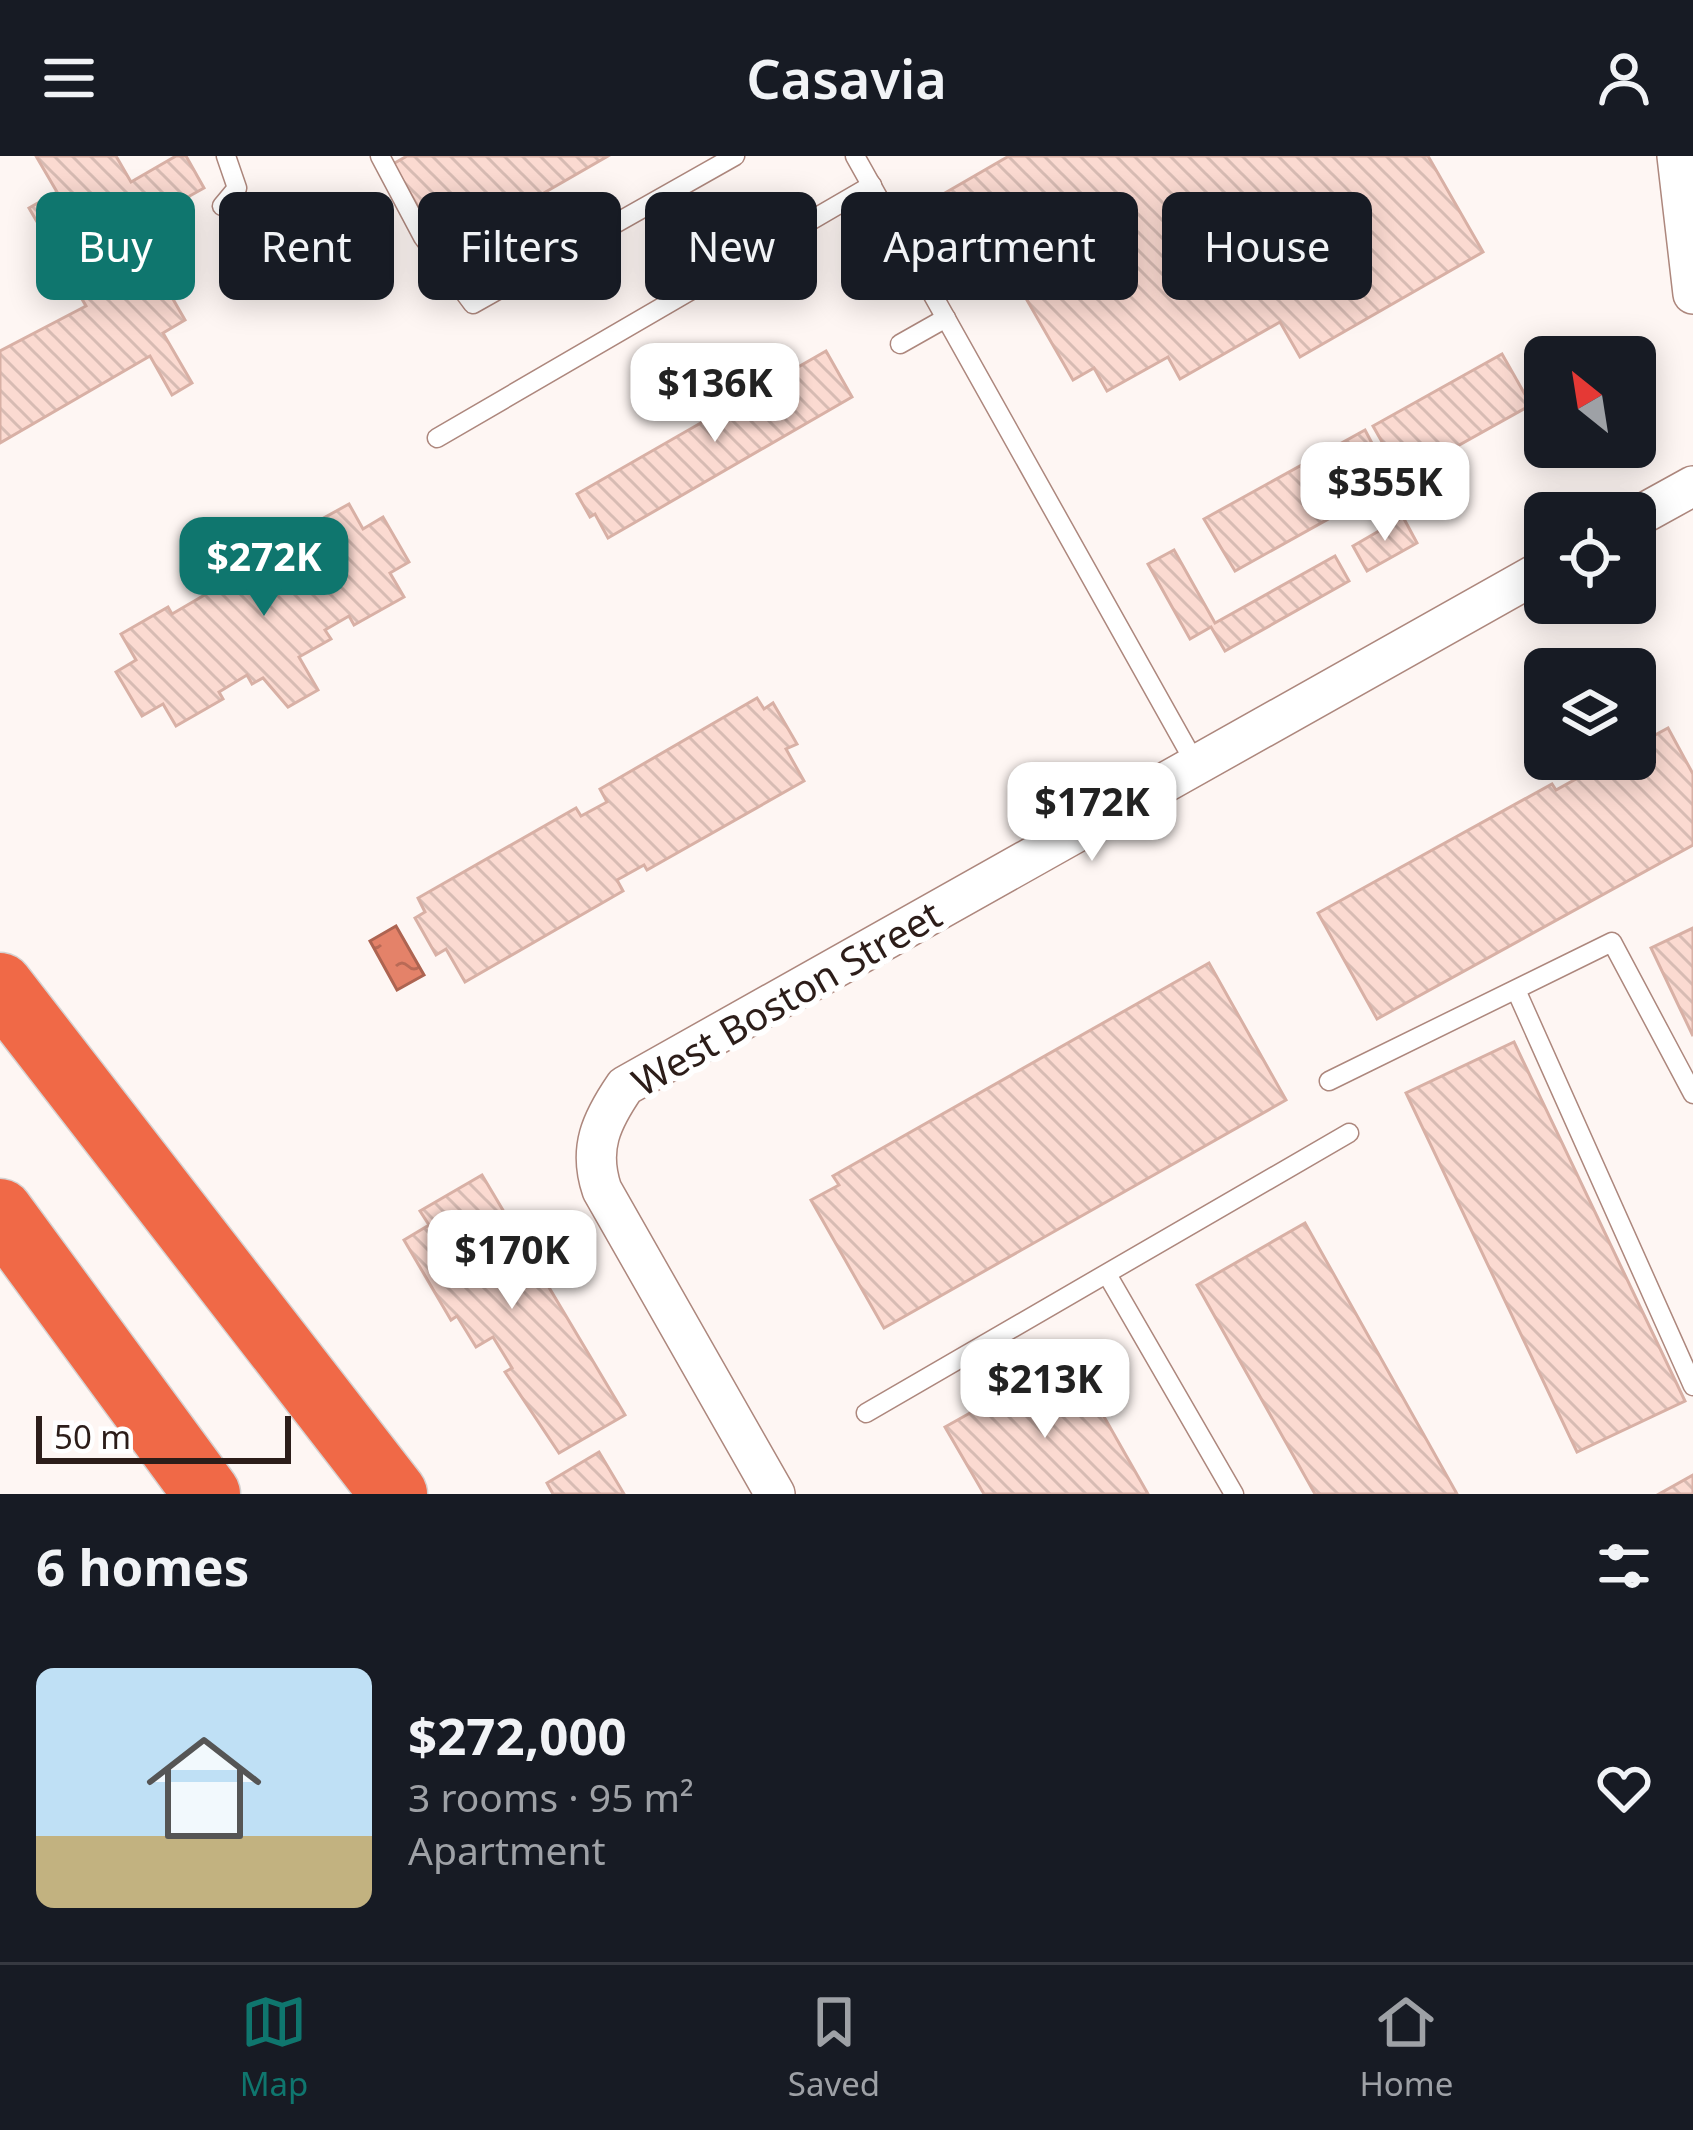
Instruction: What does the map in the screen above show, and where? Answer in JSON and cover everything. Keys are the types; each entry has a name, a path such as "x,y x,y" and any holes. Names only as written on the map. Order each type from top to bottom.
{"highway":[{"path":"0,986 394,1494"},
{"path":"0,1212 207,1494"},
{"path":"0,1257 163,1494"}],"street":[{"path":"1677,156 1693,294"},
{"path":"1656,506 1693,486"},
{"name":"West Boston Street","path":"776,1494 602,1190 592,1162 602,1120 625,1086 1524,580"}],"lane":[{"path":"226,156 236,188 233,192"},
{"path":"380,156 423,237 473,304 735,156"},
{"path":"855,156 1195,763"},
{"path":"436,438 872,185"},
{"path":"900,344 946,318"},
{"path":"1329,1081 1612,942 1693,1094"},
{"path":"1516,990 1693,1386"},
{"path":"866,1413 1349,1133"},
{"path":"1108,1276 1234,1494"}],"water":[{"path":"396,926 424,975 397,990 370,941"}],"building":[{"path":"36,156 116,156 131,182 176,156 186,156 204,188 195,193 57,192"},
{"path":"407,156 608,156 546,192 418,192 418,207 393,164"},
{"path":"1009,156 1428,156 1483,252 1300,357 1280,322 1180,379 1168,357 1107,391 1094,368 1073,380 1027,300 1138,300 1138,192 947,192"},
{"path":"83,300 174,300 185,320 163,333 192,383 172,395 150,356 0,443 0,351 86,306"},
{"path":"826,351 852,397 608,538 595,514 590,517 577,494"},
{"path":"1502,354 1524,393 1524,409 1402,477 1373,426"},
{"path":"1365,430 1393,483 1235,571 1204,519"},
{"path":"349,504 363,529 383,517 409,562 390,573 404,597 354,625 349,616 325,630 331,639 299,657 318,690 288,707 263,678 252,684 247,675 219,692 223,699 176,726 163,704 142,716 116,672 136,660 121,634 168,607 172,614 304,537 300,531"},
{"path":"1403,517 1417,543 1367,571 1353,546"},
{"path":"1174,550 1215,623 1335,556 1349,581 1225,651 1211,627 1190,639 1148,564"},
{"path":"757,698 764,709 773,703 797,744 786,749 804,781 647,870 644,865 617,880 623,891 465,982 446,949 436,955 415,918 425,912 418,898 576,808 581,816 607,802 600,789"},
{"path":"1668,728 1693,774 1693,845 1377,1019 1318,913 1552,784 1556,790 1574,780 1656,780 1656,735"},
{"path":"1693,928 1693,1036 1651,948"},
{"path":"1209,963 1286,1100 884,1328 811,1200 839,1185 833,1176"},
{"path":"1514,1042 1685,1401 1577,1452 1406,1093"},
{"path":"482,1175 625,1415 559,1453 505,1372 512,1368 493,1337 476,1347 457,1316 451,1320 404,1240 429,1225 420,1211"},
{"path":"1305,1223 1457,1494 1315,1494 1197,1285"},
{"path":"1070,1357 1148,1494 984,1494 945,1427"},
{"path":"599,1452 624,1494 553,1494 547,1483"},
{"path":"1693,1475 1693,1494 1659,1494"}]}
